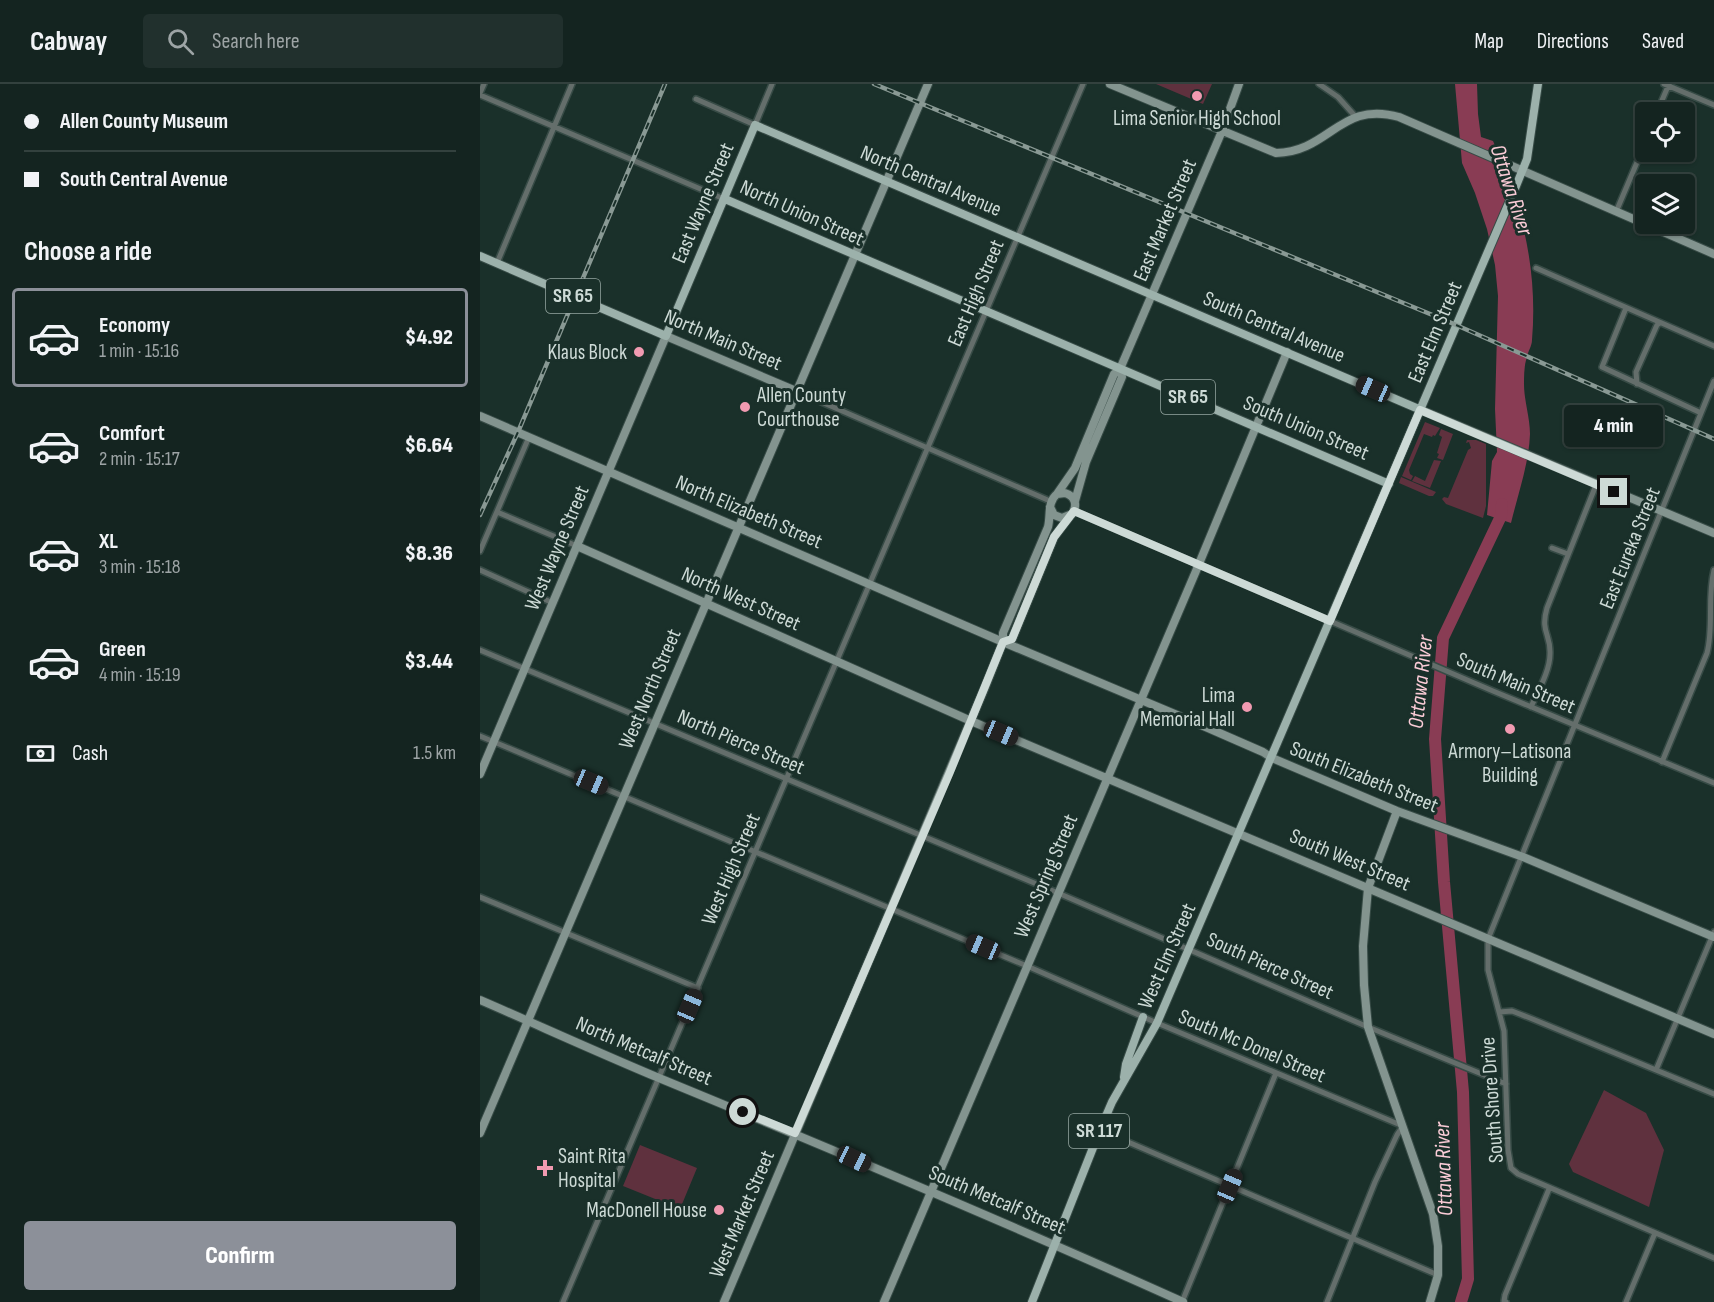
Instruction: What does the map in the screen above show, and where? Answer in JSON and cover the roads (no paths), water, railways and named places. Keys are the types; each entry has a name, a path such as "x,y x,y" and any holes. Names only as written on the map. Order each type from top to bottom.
{"main road":[{"name":"East Elm Street","path":"1330,621 1527,159 1538,84"},
{"name":"North Central Avenue","path":"755,125 1152,295"},
{"name":"East Wayne Street","path":"666,336 755,125"},
{"name":"North Union Street","path":"725,199 1109,364"},
{"name":"North Main Street","path":"480,256 666,336"},
{"name":"South Central Avenue","path":"1152,295 1420,410"},
{"name":"South Union Street","path":"1109,364 1389,484"},
{"name":"West Elm Street","path":"1032,1302 1100,1130 1157,1023 1330,621"},
{"path":"1123,1083 1126,1064 1143,1017"}],"street":[{"path":"480,94 484,84"},
{"path":"497,263 572,84"},
{"name":"East Wayne Street","path":"755,125 772,84"},
{"name":"West North Street","path":"480,1133 927,84"},
{"name":"East High Street","path":"927,448 1083,84"},
{"path":"1110,84 1276,153 1290,153 1314,144 1355,116 1372,113 1386,114 1714,254"},
{"name":"East Market Street","path":"1057,494 1075,468 1114,374 1120,369 1222,131 1239,84"},
{"path":"1319,84 1338,97 1355,116"},
{"path":"1661,102 1667,85 1714,105"},
{"name":"North Union Street","path":"480,94 725,199"},
{"name":"North Central Avenue","path":"696,99 755,125"},
{"path":"1616,212 1637,162"},
{"path":"1536,268 1714,346"},
{"path":"1626,308 1602,367 1701,413"},
{"path":"1637,384 1635,372 1660,323"},
{"name":"North Main Street","path":"666,336 927,448 1050,504"},
{"name":"West Wayne Street","path":"480,774 666,336"},
{"name":"West Spring Street","path":"884,1302 1287,352"},
{"name":"East Market Street","path":"1075,501 1086,462 1122,377 1120,369"},
{"name":"East Eureka Street","path":"1488,939 1714,382"},
{"name":"South Central Avenue","path":"1420,410 1714,533"},
{"name":"North Elizabeth Street","path":"480,416 1003,642"},
{"path":"480,551 529,437"},
{"name":"West High Street","path":"563,1302 927,448"},
{"path":"1531,707 1549,662 1550,652 1544,619 1596,485"},
{"path":"1065,493 1075,501 1072,513 1062,518 1058,517 1050,504 1057,494 1065,493"},
{"name":"West Market Street","path":"724,1302 971,721 1003,642 1003,633 1048,527 1050,504"},
{"name":"North West Street","path":"497,512 971,721"},
{"name":"South Main Street","path":"1072,513 1199,564 1714,783"},
{"name":"West Market Street","path":"1003,642 1012,639 1054,537 1072,513"},
{"path":"1552,548 1568,554"},
{"path":"480,570 553,603"},
{"path":"1662,762 1707,653 1710,636 1710,589 1714,570"},
{"name":"South Elizabeth Street","path":"1003,642 1397,811 1523,857 1713,935"},
{"name":"North Pierce Street","path":"480,650 922,836"},
{"name":"South West Street","path":"971,721 1714,1034"},
{"name":"South Mc Donel Street","path":"480,736 1403,1126"},
{"path":"1397,811 1368,888 1363,962 1368,1027 1433,1214 1438,1246 1438,1275 1430,1302"},
{"name":"South Pierce Street","path":"922,836 1506,1084"},
{"path":"480,897 698,988"},
{"path":"1656,1070 1713,935"},
{"name":"South Shore Drive","path":"1488,939 1486,958 1488,970 1504,1031 1508,1150 1511,1168 1518,1174 1549,1189"},
{"name":"North Metcalf Street","path":"480,1000 659,1078 795,1133"},
{"path":"1499,1012 1509,1011 1530,1018 1714,1094"},
{"path":"1183,1302 1276,1073"},
{"path":"1327,1302 1389,1152 1403,1126"},
{"path":"1100,1130 1438,1275"},
{"name":"South Metcalf Street","path":"795,1133 1055,1244 1183,1302"},
{"path":"1505,1301 1549,1189 1714,1258"},
{"path":"1626,1302 1655,1233"}],"water":[{"path":"1455,84 1477,84 1481,137 1493,141 1503,165 1520,213 1530,263 1533,288 1532,340 1525,363 1524,384 1530,434 1525,467 1511,523 1487,515 1492,461 1497,452 1495,409 1498,296 1495,265 1487,229 1462,163"}],"waterway":[{"name":"Ottawa River","path":"1461,1302 1468,1279 1463,1092 1444,882 1435,739 1443,638 1501,516 1502,504"}],"railway":[{"path":"480,515 518,432 665,84"},
{"path":"874,84 1447,321 1714,439"}],"place":[{"name":"Lima Senior High School","path":"1197,96"},
{"name":"Klaus Block","path":"639,352"},
{"name":"Allen County Courthouse","path":"745,407"},
{"name":"Lima Memorial Hall","path":"1247,707"},
{"name":"Armory–Latisona Building","path":"1510,729"},
{"name":"Saint Rita Hospital","path":"545,1168"},
{"name":"MacDonell House","path":"719,1210"}]}
